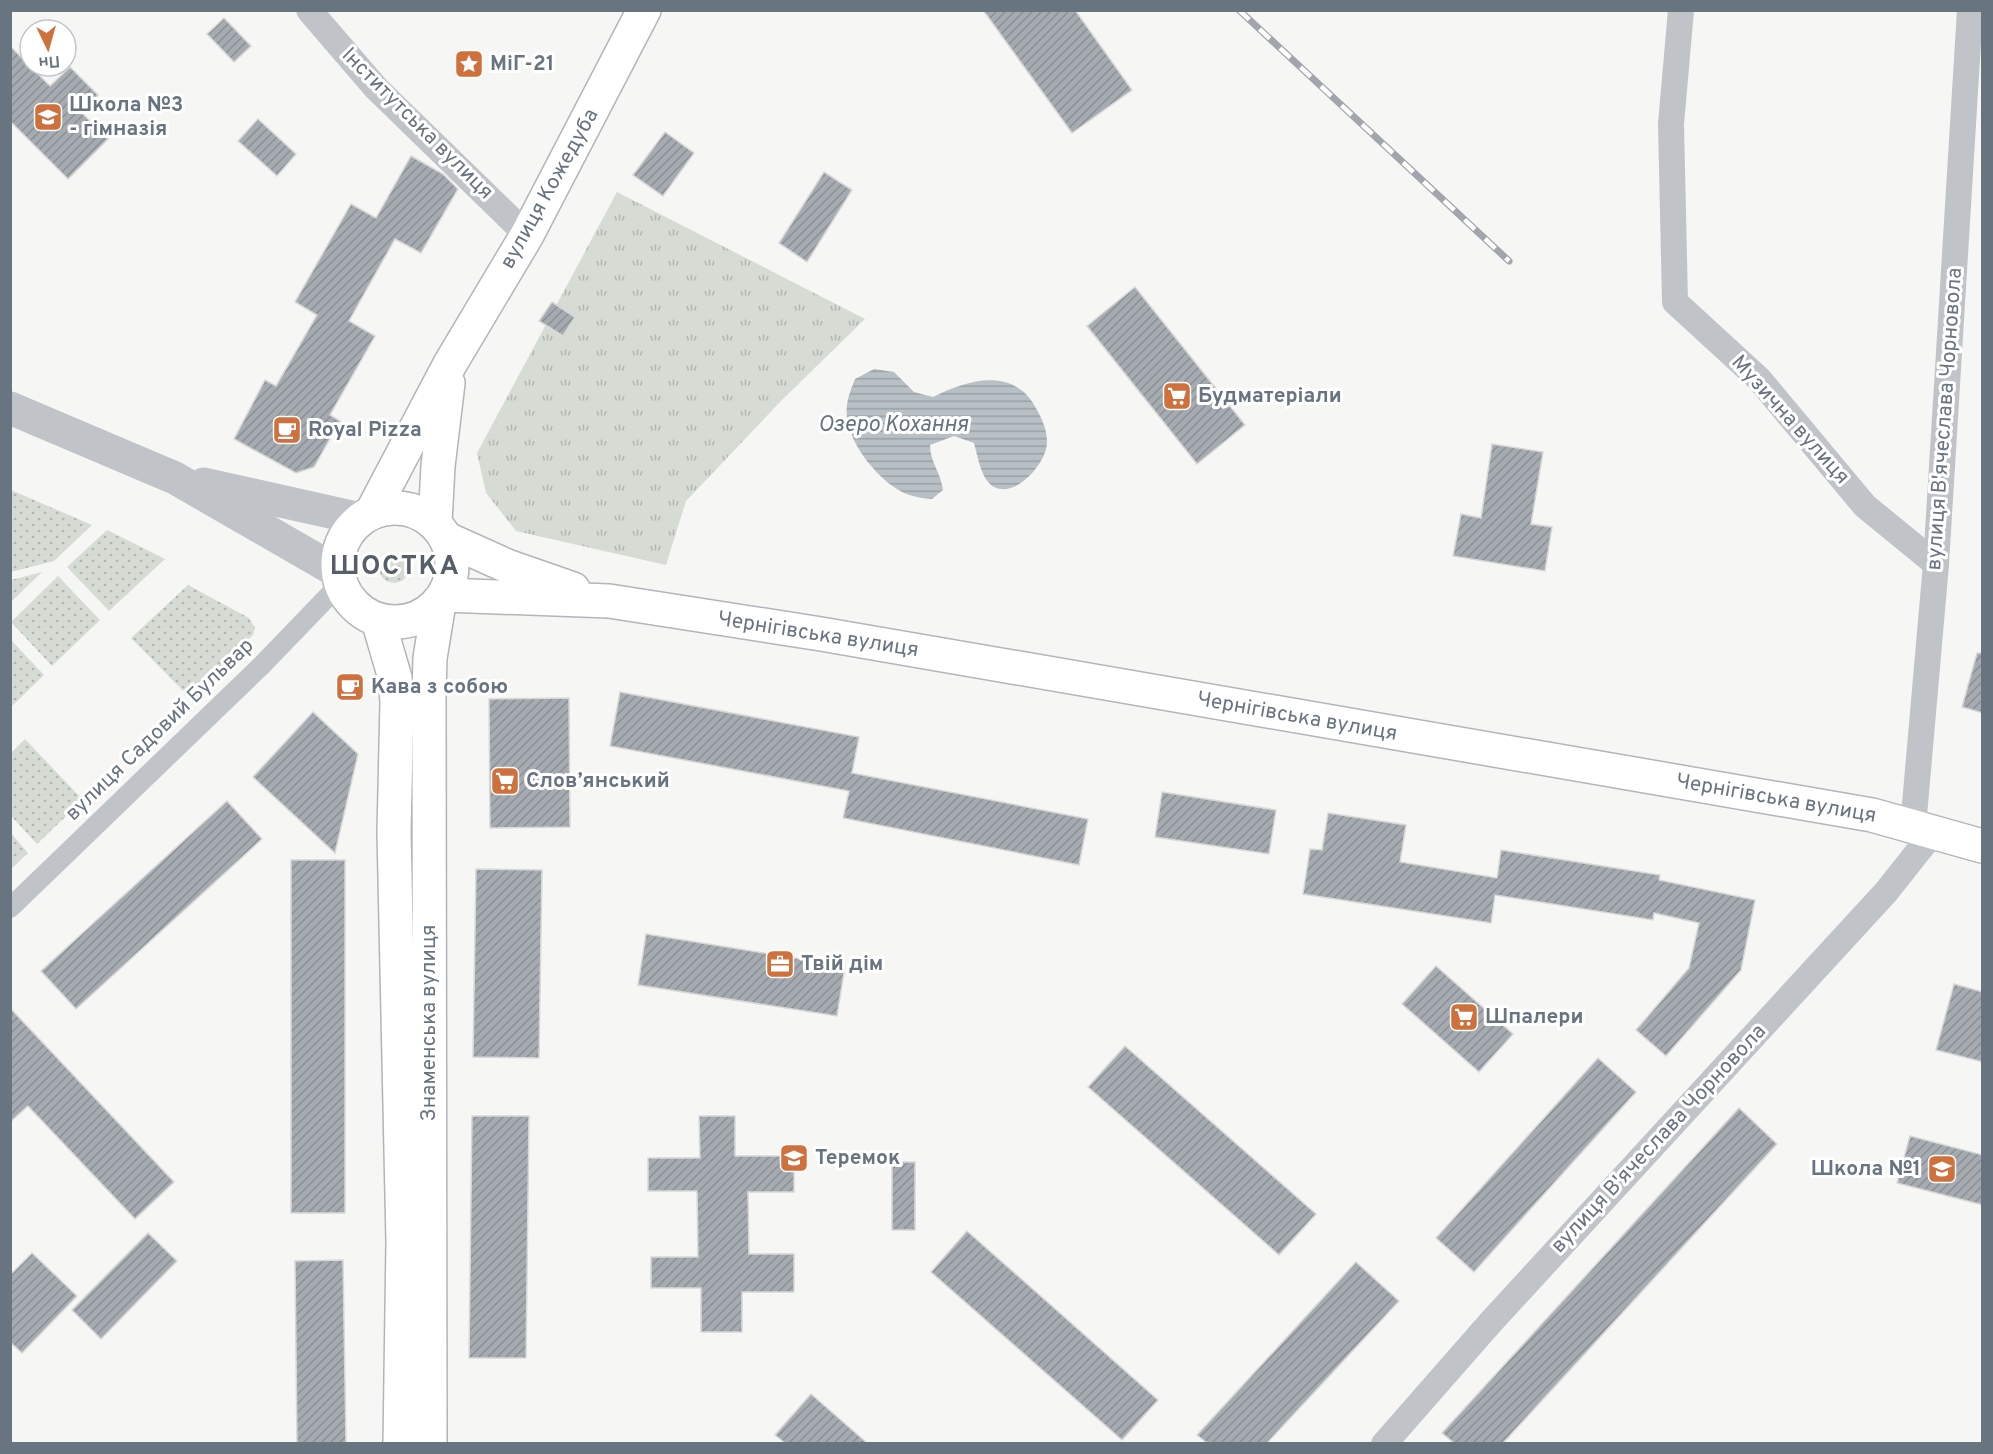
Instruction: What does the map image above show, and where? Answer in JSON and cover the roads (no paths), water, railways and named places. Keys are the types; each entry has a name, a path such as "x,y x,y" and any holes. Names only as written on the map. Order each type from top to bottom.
{"main road":[{"name":"вулиця Кожедуба","path":"367,516 450,364 527,235 644,10"},
{"name":"вулиця Кожедуба","path":"441,531 438,466 450,364"},
{"path":"389,508 405,509 421,514 441,531 453,568 442,599 426,614 411,621 394,623 378,620 355,606 339,578 340,548 352,527 367,516 389,508"},
{"name":"Чернігівська вулиця","path":"441,531 507,566 609,601"},
{"name":"Чернігівська вулиця","path":"442,599 609,601 821,634 1872,815 1983,846"},
{"name":"Знаменська вулиця","path":"430,1443 429,692 430,658 442,599"},
{"name":"Знаменська вулиця","path":"378,620 394,678 397,702 394,832 403,1242 400,1443"}],"street":[{"name":"Інститутська вулиця","path":"309,10 376,88 527,235"},
{"name":"Музична вулиця","path":"1681,10 1671,124 1675,302 1759,379 1865,506 1936,564"},
{"name":"вулиця В'ячеслава Чорновола","path":"1398,1437 1490,1323 1878,901 1923,831 1936,564 1970,10"},
{"path":"10,408 176,478 339,578"},
{"path":"176,478 367,516"},
{"name":"вулиця Садовий Бульвар","path":"10,908 262,664 339,578"}],"water":[{"name":"Озеро Кохання","path":"874,369 894,372 914,392 933,397 961,385 990,380 1017,387 1028,396 1044,425 1047,441 1041,460 1026,479 1016,486 1006,489 997,488 988,482 983,473 974,443 954,436 930,445 943,490 932,499 901,491 869,464 854,441 847,417 849,395 855,379"}],"railway":[{"path":"1239,10 1509,261"}],"place":[{"name":"МіГ-21","path":"469,64"},
{"name":"Школа №3 - гімназія","path":"48,117"},
{"name":"Будматеріали","path":"1177,396"},
{"name":"Royal Pizza","path":"287,430"},
{"name":"Кава з собою","path":"350,687"},
{"name":"Слов’янський","path":"505,781"},
{"name":"Твій дім","path":"780,964"},
{"name":"Шпалери","path":"1464,1017"},
{"name":"Теремок","path":"794,1158"},
{"name":"Школа №1","path":"1942,1169"}],"district":[{"name":"ШОСТКА","path":"395,567"}]}
